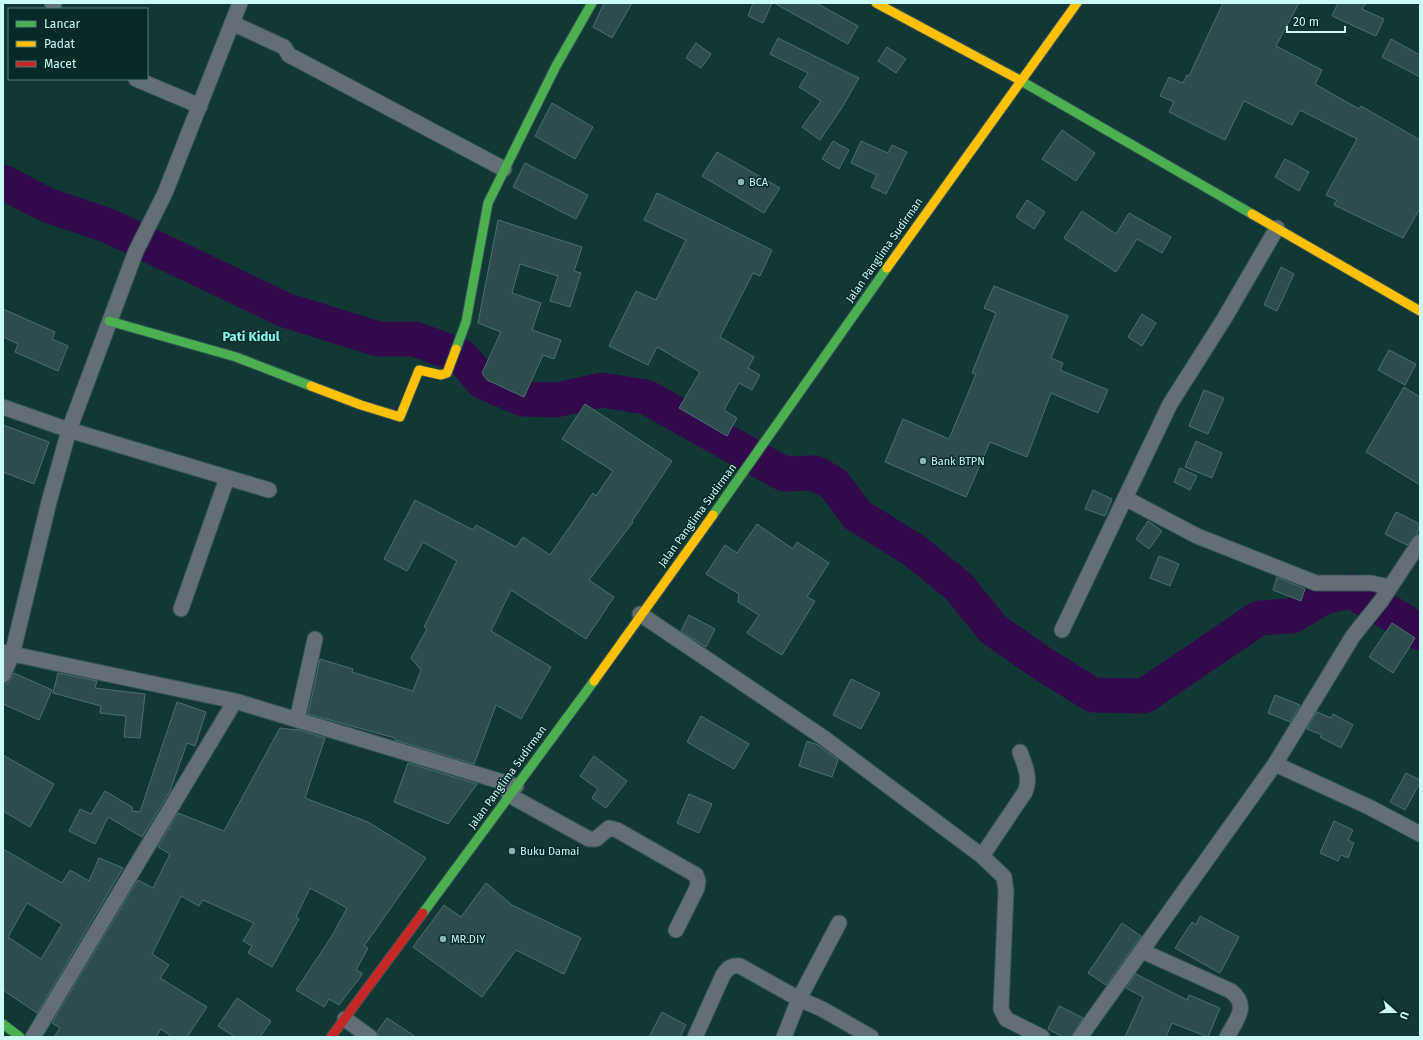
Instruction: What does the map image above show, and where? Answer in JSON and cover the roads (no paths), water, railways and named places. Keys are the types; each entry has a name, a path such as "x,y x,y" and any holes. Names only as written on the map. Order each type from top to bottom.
{"street":[{"path":"3,675 69,430 136,251 165,193 240,3"},
{"path":"110,321 236,357 399,417 419,370 444,375 449,369 463,331 473,290 488,203 556,66 592,3"},
{"path":"876,3 1021,80 1420,311"},
{"name":"Jalan Panglima Sudirman","path":"331,1037 513,791 740,476 1077,3"},
{"path":"232,23 284,47 289,55 504,169"},
{"path":"138,80 200,106"},
{"path":"1062,630 1170,404 1224,319 1277,228"},
{"path":"3,407 69,430 269,490"},
{"path":"181,609 227,478"},
{"path":"1125,498 1197,536 1316,583 1371,583 1390,587"},
{"path":"1080,1037 1275,764 1353,636 1381,601 1420,542"},
{"path":"640,614 824,738 982,856 1004,876 1006,884 1001,1009 1006,1019 1042,1037"},
{"path":"297,720 316,639"},
{"path":"8,653 234,701 297,720 513,791 589,839 596,839 610,828 617,830 696,875 698,881 697,888 676,930"},
{"path":"33,1037 234,701"},
{"path":"982,856 1025,792 1028,785 1028,778 1020,752"},
{"path":"1275,764 1369,807 1420,834"},
{"path":"784,1037 799,999 839,923"},
{"path":"1142,951 1231,991 1240,997 1242,1006 1227,1037"},
{"path":"695,1037 723,975 727,968 734,966 740,966 799,999 822,1009 871,1037"},
{"path":"345,1019 370,1037"},
{"path":"3,1024 20,1037"}],"waterway":[{"path":"3,182 47,205 109,226 285,310 378,339 415,339 461,356 483,382 523,399 556,400 602,390 646,397 784,474 815,473 834,484 857,515 915,551 959,587 993,629 1040,662 1093,695 1144,696 1259,618 1292,616 1324,597 1351,591 1404,621 1420,633"}],"place":[{"name":"BCA","path":"741,182"},
{"name":"Bank BTPN","path":"923,461"},
{"name":"Buku Damai","path":"512,851"},
{"name":"MR.DIY","path":"443,939"}],"district":[{"name":"Pati Kidul","path":"251,336"}]}
